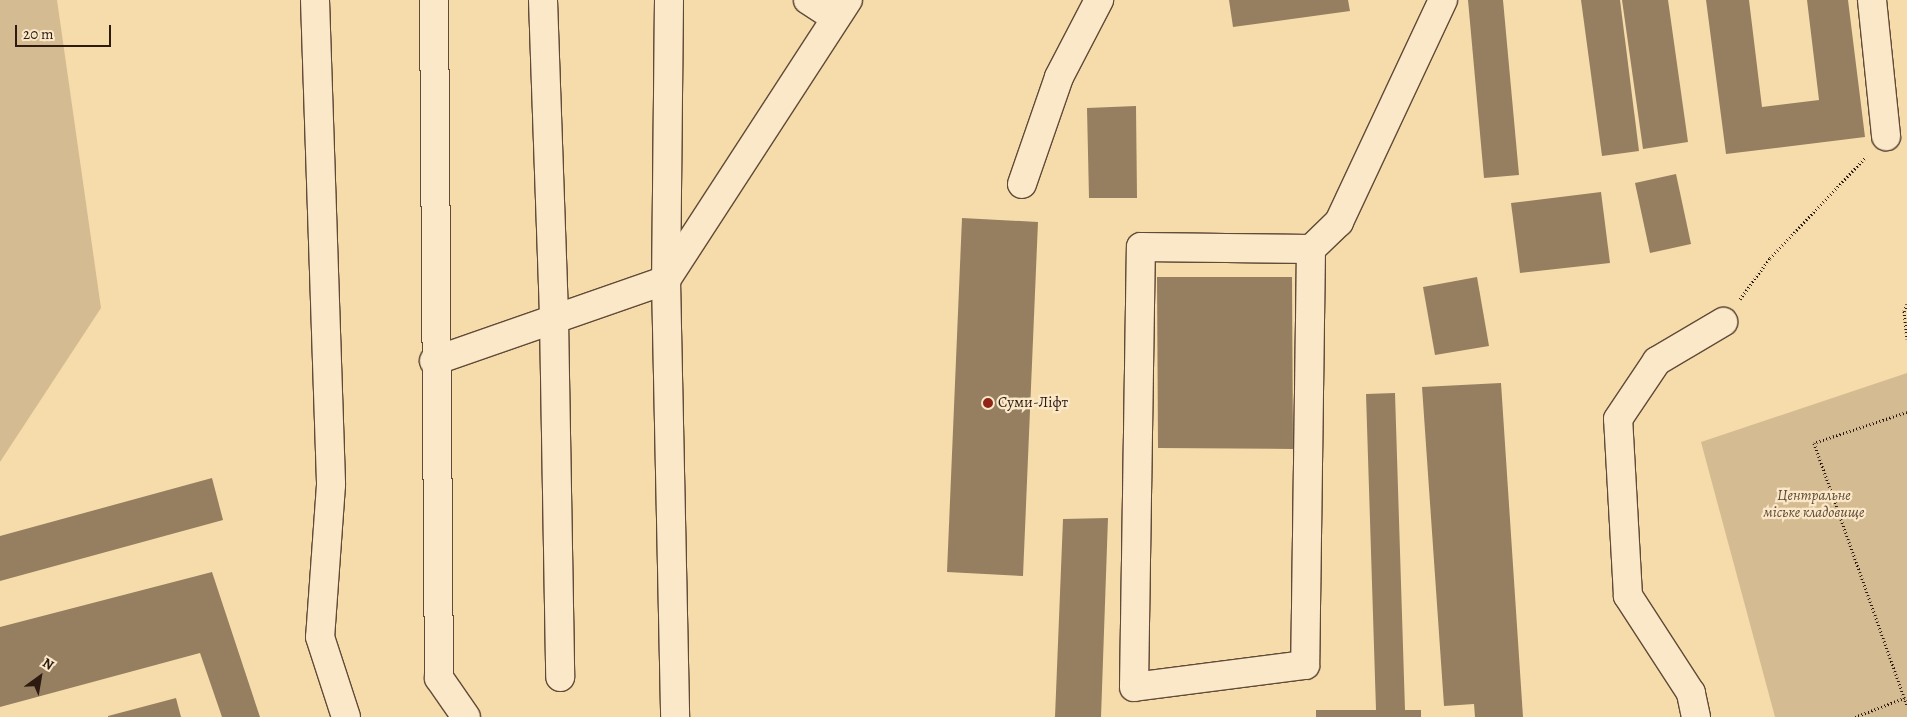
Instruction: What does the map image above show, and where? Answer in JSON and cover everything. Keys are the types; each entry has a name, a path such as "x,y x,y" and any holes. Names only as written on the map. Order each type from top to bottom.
{"lane":[{"path":"315,0 330,485 320,637 346,717"},
{"path":"434,0 434,361 439,678 466,717"},
{"path":"543,0 554,319 560,677"},
{"path":"669,0 666,280 674,717"},
{"path":"434,361 666,280 840,8 808,0"},
{"path":"1022,184 1059,77 1099,0"},
{"path":"1311,249 1306,665 1134,688 1141,247 1311,249 1339,222 1443,0"},
{"path":"1872,0 1886,136"},
{"path":"1696,717 1690,693 1628,596 1618,419 1657,361 1723,322"}],"path":[{"path":"1723,322 1770,258 1847,176"},
{"path":"1907,304 1904,311 1907,339"},
{"path":"1907,412 1814,443 1907,705"},
{"path":"1855,717 1904,698"}],"green space":[{"path":"0,0 57,0 101,308 0,462"},
{"name":"Центральне міське кладовище","path":"1907,373 1907,717 1775,717 1701,442"}],"building":[{"path":"1229,0 1348,0 1350,11 1233,27"},
{"path":"1468,0 1503,0 1519,175 1484,178"},
{"path":"1581,0 1620,0 1639,151 1602,156"},
{"path":"1622,0 1668,0 1688,142 1643,149"},
{"path":"1706,0 1749,0 1762,107 1819,100 1807,0 1848,0 1865,137 1726,154"},
{"path":"1136,106 1137,198 1089,198 1087,108"},
{"path":"1676,174 1691,244 1650,253 1635,183"},
{"path":"1601,192 1610,263 1520,273 1511,203"},
{"path":"962,218 1038,222 1023,576 947,572"},
{"path":"1157,277 1292,277 1293,449 1158,448"},
{"path":"1477,277 1489,346 1435,355 1423,287"},
{"path":"1501,383 1523,717 1475,717 1474,704 1444,706 1422,387"},
{"path":"1395,393 1405,710 1421,710 1421,717 1316,717 1316,710 1376,710 1366,394"},
{"path":"212,478 223,520 0,581 0,536"},
{"path":"1108,518 1101,717 1055,717 1063,519"},
{"path":"212,572 260,717 222,717 200,653 0,707 0,627"},
{"path":"176,698 181,717 108,717 108,716"}],"place":[{"name":"Суми-Ліфт","path":"988,403"}]}
